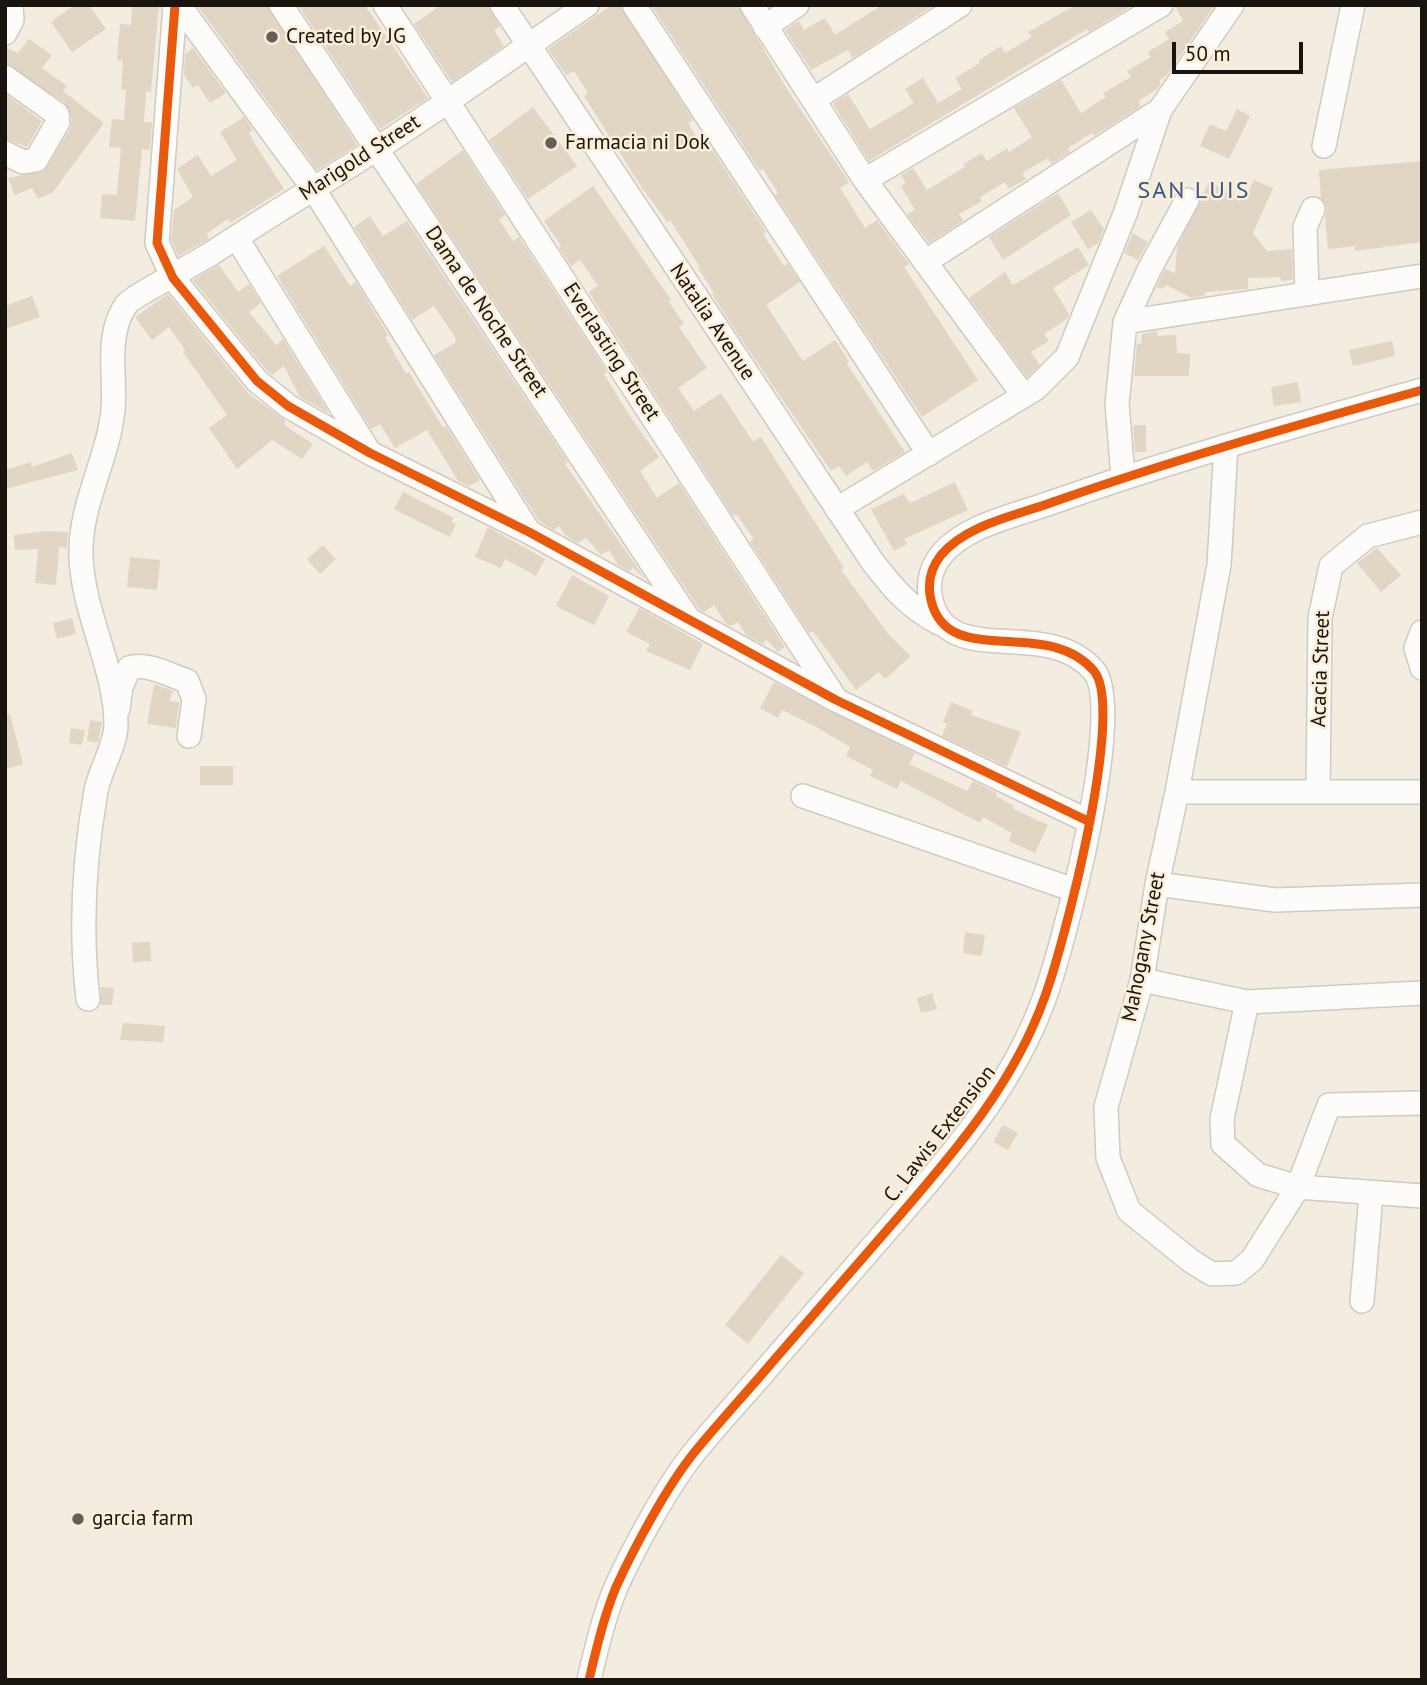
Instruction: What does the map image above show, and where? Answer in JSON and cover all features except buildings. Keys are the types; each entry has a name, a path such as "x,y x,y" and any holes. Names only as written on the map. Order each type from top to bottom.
{"street":[{"path":"5,33 12,20 10,5"},
{"path":"177,5 313,188 529,532"},
{"path":"177,5 157,243 173,278 257,381 288,406 370,453 529,532 836,700 1090,821"},
{"name":"Dama de Noche Street","path":"281,5 690,620"},
{"name":"Everlasting Street","path":"385,5 836,700"},
{"name":"Natalia Avenue","path":"502,5 872,561 918,613 939,623"},
{"name":"Marigold Street","path":"116,726 106,669 90,616 81,557 84,516 110,435 113,406 111,364 117,319 128,301 173,278 377,148 587,5"},
{"path":"634,5 929,454"},
{"path":"752,5 865,180 1024,397"},
{"path":"765,27 797,5"},
{"path":"813,100 960,5"},
{"path":"865,180 1161,5"},
{"path":"837,509 1024,397 1045,382 1067,357 1125,214 1160,110 1232,5"},
{"path":"1324,146 1353,5"},
{"path":"5,77 57,114 58,122 36,160 23,162 5,153"},
{"path":"925,262 1160,110"},
{"path":"1123,477 1117,404 1125,323 1150,268 1187,200"},
{"path":"1307,294 1305,227 1313,209"},
{"path":"236,237 370,453"},
{"path":"1125,323 1422,276"},
{"path":"939,623 929,584 939,558 951,546 985,526 1123,477 1422,390"},
{"name":"Mahogany Street","path":"1226,446 1219,565 1157,884 1142,980 1106,1107 1108,1158 1129,1211 1191,1261 1212,1274 1236,1273 1252,1259 1298,1187"},
{"name":"Acacia Street","path":"1318,792 1320,618 1331,566 1368,536 1422,522"},
{"name":"C. Lawis Extension","path":"589,1680 615,1589 690,1458 951,1156 1008,1077 1037,1019 1059,959 1090,821 1105,708 1104,690 1095,672 1058,646 974,639 951,633 939,623"},
{"path":"1422,632 1416,648 1422,668"},
{"path":"88,999 83,957 88,851 97,788 116,726 125,676 129,668 138,666 187,681 194,699 189,736"},
{"path":"1177,792 1422,792"},
{"path":"803,796 1074,890"},
{"path":"1157,884 1275,900 1422,895"},
{"path":"1142,980 1247,1002 1422,993"},
{"path":"1247,1002 1222,1119 1223,1143 1258,1175 1298,1187 1371,1195 1422,1196"},
{"path":"1298,1187 1329,1105 1422,1103"},
{"path":"1362,1301 1371,1195"}],"cycle path":[{"path":"175,5 157,243 173,278 257,381 288,406 370,453 529,532 836,700 1090,822"},
{"path":"589,1680 616,1587 672,1484 703,1442 901,1214 983,1113 1032,1029 1053,972 1088,830 1102,732 1102,694 1094,671 1074,655 1051,646 977,639 957,633 941,621 931,600 929,588 932,571 941,555 965,535 1009,516 1191,457 1422,390"}],"place":[{"name":"Created by JG","path":"272,37"},
{"name":"Farmacia ni Dok","path":"551,143"},
{"name":"garcia farm","path":"78,1519"}],"district":[{"name":"SAN LUIS","path":"1194,191"}]}
